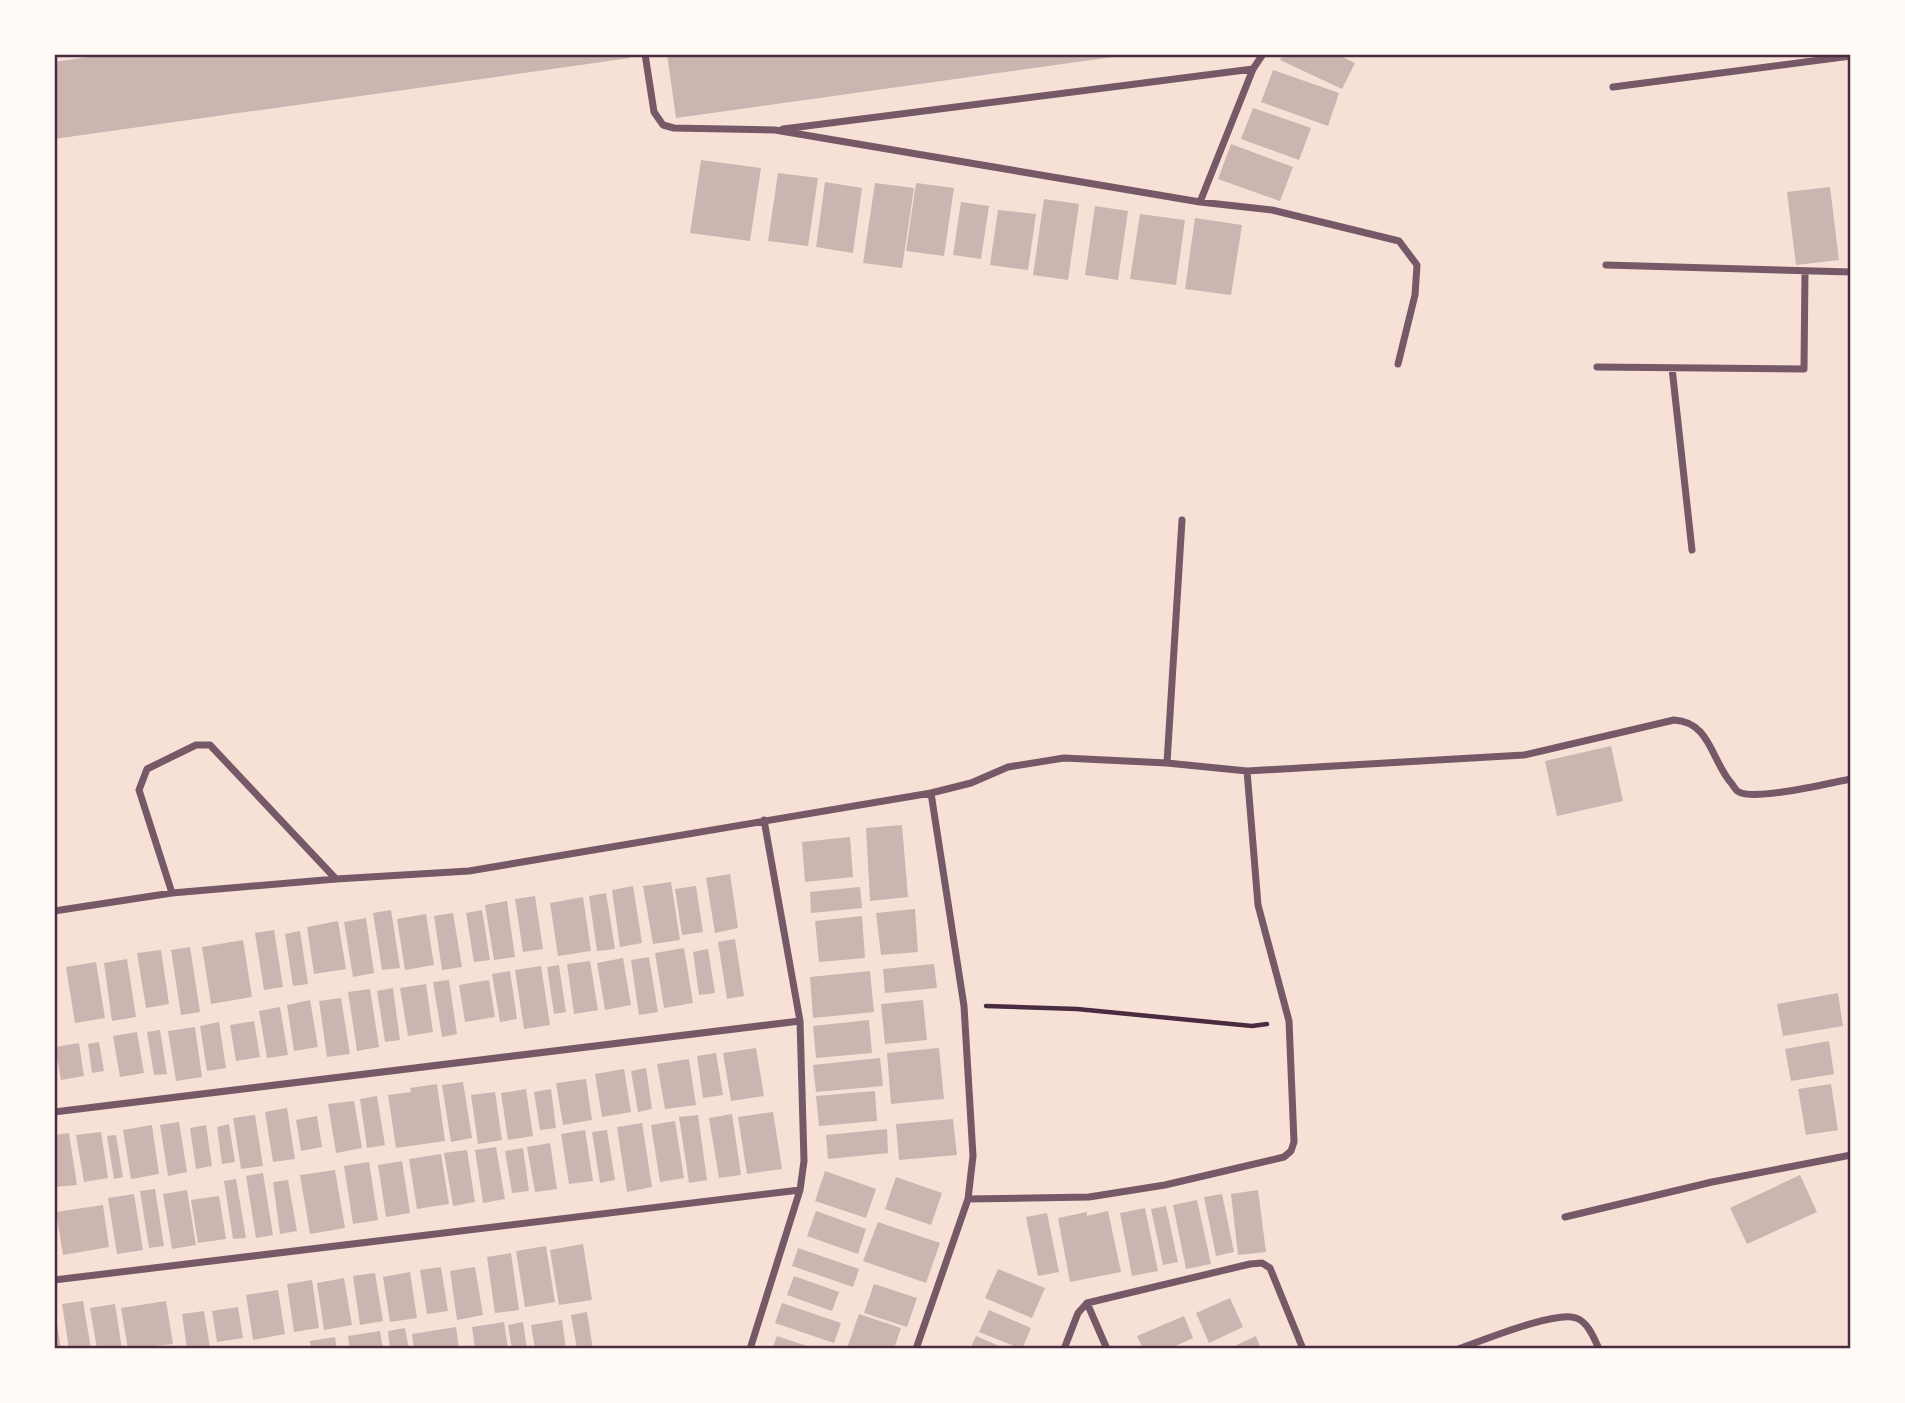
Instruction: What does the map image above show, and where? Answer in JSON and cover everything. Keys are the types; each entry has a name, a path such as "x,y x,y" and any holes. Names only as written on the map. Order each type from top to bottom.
{"street":[{"path":"645,54 654,112 663,125 674,128 775,130 1253,69"},
{"path":"1199,202 1253,69 1263,54"},
{"path":"1613,87 1851,56"},
{"path":"775,130 1199,202 1272,210 1399,240 1417,265 1415,295 1398,364"},
{"path":"1606,265 1851,272"},
{"path":"1597,367 1804,369 1805,271"},
{"path":"1672,368 1692,550"},
{"path":"1167,763 1182,520"},
{"path":"54,911 172,893 336,879 469,872 931,793 971,783 1007,767 1064,758 1167,763 1247,771 1524,755 1674,720 1688,721 1699,729 1727,779 1739,792 1762,796 1851,779"},
{"path":"172,893 139,790 146,769 196,745 210,745 336,879"},
{"path":"968,1199 1089,1197 1165,1185 1284,1157 1291,1151 1294,1142 1289,1021 1258,905 1247,771"},
{"path":"916,1349 968,1199 973,1156 964,1006 931,793"},
{"path":"750,1349 800,1190 804,1161 800,1021 764,820"},
{"path":"54,1112 800,1021"},
{"path":"1565,1217 1712,1182 1851,1155"},
{"path":"54,1280 800,1190"},
{"path":"1064,1349 1077,1313 1087,1303 1262,1263 1270,1268 1303,1349"},
{"path":"1087,1303 1107,1349"},
{"path":"1458,1349 1550,1318 1574,1317 1583,1322 1599,1349"}],"path":[{"path":"964,1006 1076,1009 1252,1026 1289,1021"}],"building":[{"path":"110,54 630,54 630,58 54,139 54,62"},
{"path":"667,54 1120,54 1120,56 676,118"},
{"path":"1283,54 1336,54 1355,63 1342,89 1280,60"},
{"path":"1273,70 1339,93 1328,126 1261,102"},
{"path":"1253,108 1311,128 1299,160 1241,139"},
{"path":"1231,144 1293,167 1280,201 1218,179"},
{"path":"701,160 761,168 750,241 690,233"},
{"path":"778,173 818,178 808,246 768,241"},
{"path":"825,182 862,188 853,253 816,247"},
{"path":"875,183 914,188 902,268 863,263"},
{"path":"916,183 954,188 944,256 906,251"},
{"path":"1830,187 1839,260 1796,265 1787,192"},
{"path":"1044,199 1079,204 1068,280 1033,275"},
{"path":"961,202 989,206 981,259 953,255"},
{"path":"1095,206 1128,211 1118,280 1085,275"},
{"path":"998,210 1036,214 1028,270 990,265"},
{"path":"1140,214 1185,220 1176,285 1130,279"},
{"path":"1195,218 1242,225 1231,295 1185,289"},
{"path":"1611,746 1623,801 1557,816 1545,761"},
{"path":"902,825 908,897 870,901 866,828"},
{"path":"850,837 853,877 805,882 802,842"},
{"path":"730,874 738,928 715,933 706,878"},
{"path":"671,882 680,940 653,944 643,886"},
{"path":"633,886 642,943 620,947 612,890"},
{"path":"696,886 703,932 682,935 675,889"},
{"path":"860,887 862,908 811,913 810,892"},
{"path":"606,893 615,949 597,951 589,896"},
{"path":"535,896 543,949 523,952 515,899"},
{"path":"583,897 591,951 558,956 550,903"},
{"path":"507,901 515,957 494,960 485,905"},
{"path":"915,909 918,952 881,955 876,913"},
{"path":"391,910 400,968 382,970 373,913"},
{"path":"482,910 490,960 474,962 466,913"},
{"path":"453,913 462,967 442,970 434,916"},
{"path":"426,914 434,965 405,970 397,919"},
{"path":"862,916 865,958 819,962 815,921"},
{"path":"366,918 374,973 353,977 344,922"},
{"path":"338,921 346,969 314,974 307,927"},
{"path":"274,930 283,987 264,990 255,933"},
{"path":"300,931 308,984 293,986 285,934"},
{"path":"735,939 744,996 727,999 718,942"},
{"path":"243,940 252,997 211,1004 202,947"},
{"path":"190,947 200,1012 181,1015 171,950"},
{"path":"684,948 693,1003 664,1008 655,953"},
{"path":"708,949 715,993 699,995 693,952"},
{"path":"161,950 169,1004 146,1008 137,953"},
{"path":"649,957 658,1012 639,1015 631,960"},
{"path":"623,958 631,1005 605,1010 597,963"},
{"path":"127,959 136,1017 112,1021 104,963"},
{"path":"590,961 598,1010 574,1014 567,964"},
{"path":"96,962 105,1018 75,1023 66,967"},
{"path":"934,964 937,988 885,993 883,969"},
{"path":"559,965 566,1012 554,1014 547,967"},
{"path":"541,966 550,1025 524,1029 515,970"},
{"path":"510,971 517,1019 500,1022 492,974"},
{"path":"870,971 874,1012 813,1018 810,977"},
{"path":"449,980 457,1034 442,1037 433,982"},
{"path":"489,980 495,1017 465,1022 459,985"},
{"path":"426,984 433,1032 408,1036 400,988"},
{"path":"393,988 400,1040 385,1042 377,991"},
{"path":"370,989 379,1047 357,1051 348,992"},
{"path":"1838,993 1843,1026 1783,1036 1777,1004"},
{"path":"341,998 350,1054 327,1057 319,1001"},
{"path":"310,1000 318,1047 294,1051 287,1005"},
{"path":"923,1000 927,1040 885,1044 881,1004"},
{"path":"280,1007 288,1055 267,1058 259,1011"},
{"path":"869,1020 872,1053 816,1058 813,1026"},
{"path":"254,1021 260,1057 236,1061 230,1025"},
{"path":"219,1022 226,1068 207,1071 200,1026"},
{"path":"195,1027 202,1077 176,1081 168,1031"},
{"path":"160,1030 167,1074 154,1075 147,1032"},
{"path":"137,1032 144,1073 120,1077 113,1036"},
{"path":"1829,1041 1834,1074 1791,1081 1785,1049"},
{"path":"99,1042 104,1071 92,1073 88,1044"},
{"path":"79,1043 84,1076 61,1080 55,1047"},
{"path":"756,1048 764,1096 731,1101 723,1053"},
{"path":"939,1048 944,1099 891,1104 887,1053"},
{"path":"716,1053 723,1095 703,1098 697,1056"},
{"path":"880,1058 883,1086 816,1092 813,1065"},
{"path":"689,1059 696,1105 665,1109 657,1064"},
{"path":"646,1068 652,1109 638,1112 631,1071"},
{"path":"624,1069 631,1112 602,1117 595,1074"},
{"path":"586,1079 592,1120 563,1125 556,1083"},
{"path":"463,1082 472,1138 451,1142 442,1085"},
{"path":"437,1084 445,1141 396,1148 388,1095 411,1092 410,1088"},
{"path":"1831,1084 1838,1130 1806,1135 1798,1089"},
{"path":"526,1089 533,1136 508,1140 501,1093"},
{"path":"551,1089 556,1128 540,1130 534,1092"},
{"path":"875,1091 877,1121 819,1126 816,1096"},
{"path":"495,1092 502,1140 478,1144 471,1095"},
{"path":"377,1096 385,1145 367,1148 360,1099"},
{"path":"354,1101 362,1148 336,1153 328,1104"},
{"path":"287,1108 295,1159 273,1162 265,1112"},
{"path":"773,1112 782,1169 747,1174 738,1117"},
{"path":"732,1114 741,1175 719,1178 709,1118"},
{"path":"255,1115 263,1166 241,1169 233,1118"},
{"path":"698,1115 707,1180 689,1183 679,1117"},
{"path":"317,1116 322,1147 301,1151 296,1120"},
{"path":"953,1119 957,1155 899,1160 896,1124"},
{"path":"675,1121 684,1178 660,1182 651,1125"},
{"path":"179,1122 187,1172 168,1176 160,1125"},
{"path":"642,1123 652,1187 627,1192 617,1127"},
{"path":"229,1124 235,1162 222,1164 217,1127"},
{"path":"152,1125 159,1174 131,1179 123,1130"},
{"path":"206,1125 212,1166 196,1169 190,1128"},
{"path":"887,1129 888,1153 828,1159 826,1135"},
{"path":"585,1130 593,1181 569,1184 561,1134"},
{"path":"607,1130 615,1180 600,1183 592,1132"},
{"path":"101,1132 108,1178 84,1182 76,1135"},
{"path":"69,1133 77,1185 54,1187 54,1135"},
{"path":"116,1135 123,1177 114,1179 107,1136"},
{"path":"550,1143 557,1189 535,1192 527,1147"},
{"path":"496,1147 505,1199 483,1203 475,1150"},
{"path":"523,1148 529,1191 512,1193 505,1151"},
{"path":"467,1150 475,1202 453,1206 444,1153"},
{"path":"441,1154 449,1204 417,1209 409,1159"},
{"path":"402,1161 410,1213 386,1217 378,1165"},
{"path":"369,1162 378,1220 353,1224 344,1166"},
{"path":"335,1170 345,1228 310,1234 300,1175"},
{"path":"825,1171 876,1189 866,1218 815,1201"},
{"path":"263,1173 273,1235 256,1238 246,1176"},
{"path":"1800,1175 1817,1212 1747,1244 1730,1208"},
{"path":"896,1177 942,1193 931,1225 885,1209"},
{"path":"236,1179 246,1238 233,1239 224,1181"},
{"path":"288,1180 297,1231 280,1234 273,1182"},
{"path":"155,1189 164,1246 149,1248 140,1191"},
{"path":"187,1190 196,1245 172,1249 163,1194"},
{"path":"1258,1190 1266,1252 1238,1255 1231,1194"},
{"path":"134,1194 143,1250 117,1254 108,1198"},
{"path":"1222,1194 1234,1252 1216,1256 1204,1197"},
{"path":"219,1196 226,1239 198,1243 191,1200"},
{"path":"1197,1200 1211,1264 1186,1269 1173,1205"},
{"path":"103,1205 109,1247 63,1255 56,1212"},
{"path":"1166,1206 1178,1262 1163,1265 1151,1209"},
{"path":"1145,1208 1158,1271 1132,1276 1120,1213"},
{"path":"816,1211 866,1229 858,1254 807,1236"},
{"path":"1108,1211 1121,1272 1070,1282 1058,1218"},
{"path":"1047,1213 1059,1272 1038,1276 1026,1217"},
{"path":"878,1222 940,1243 926,1283 863,1261"},
{"path":"583,1244 592,1300 559,1305 550,1250"},
{"path":"546,1246 555,1302 525,1307 516,1251"},
{"path":"798,1248 859,1269 853,1287 792,1266"},
{"path":"511,1253 519,1310 495,1313 487,1257"},
{"path":"441,1267 448,1311 427,1314 420,1270"},
{"path":"475,1267 483,1315 457,1320 450,1271"},
{"path":"998,1269 1045,1288 1032,1318 985,1298"},
{"path":"410,1272 417,1318 390,1322 383,1277"},
{"path":"375,1273 383,1321 360,1325 353,1276"},
{"path":"794,1276 839,1292 832,1311 787,1295"},
{"path":"344,1278 352,1325 324,1330 317,1283"},
{"path":"312,1280 319,1328 294,1332 287,1284"},
{"path":"874,1284 917,1298 907,1327 864,1313"},
{"path":"278,1290 285,1334 253,1340 246,1295"},
{"path":"1230,1298 1243,1327 1209,1343 1196,1313"},
{"path":"83,1301 91,1349 69,1349 62,1304"},
{"path":"166,1301 173,1344 128,1349 121,1308"},
{"path":"782,1303 841,1323 834,1343 775,1323"},
{"path":"115,1304 122,1349 97,1349 90,1308"},
{"path":"238,1307 243,1338 217,1342 212,1311"},
{"path":"989,1310 1031,1328 1022,1349 979,1332"},
{"path":"204,1311 210,1348 187,1349 182,1314"},
{"path":"587,1312 593,1349 577,1349 571,1315"},
{"path":"859,1314 901,1328 894,1349 847,1348"},
{"path":"1184,1316 1193,1338 1169,1349 1143,1349 1137,1336"},
{"path":"56,1317 61,1349 54,1349"},
{"path":"562,1320 566,1349 535,1349 531,1325"},
{"path":"504,1322 508,1349 475,1349 472,1327"},
{"path":"523,1322 527,1349 512,1349 508,1325"},
{"path":"456,1327 459,1349 414,1349 412,1334"},
{"path":"405,1328 409,1349 390,1349 388,1331"},
{"path":"380,1331 383,1349 350,1349 348,1336"},
{"path":"777,1336 813,1348 813,1349 772,1349"},
{"path":"976,1336 1006,1349 970,1349"},
{"path":"1256,1336 1261,1349 1228,1349"},
{"path":"335,1337 337,1349 311,1349 310,1341"}]}
